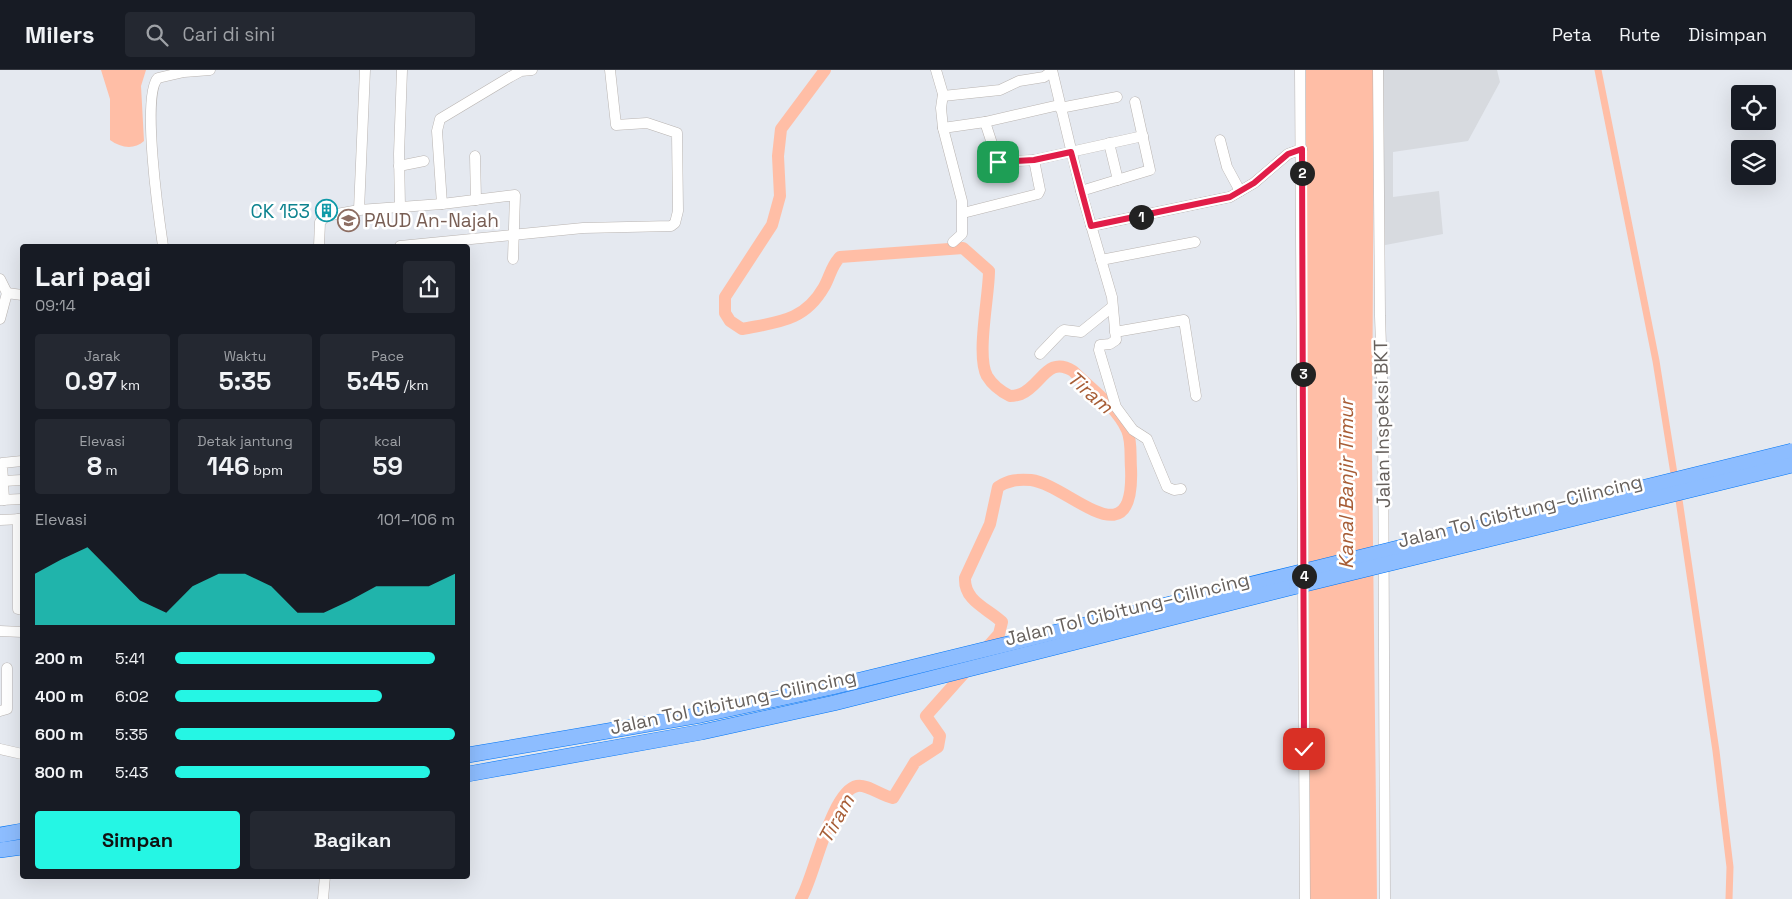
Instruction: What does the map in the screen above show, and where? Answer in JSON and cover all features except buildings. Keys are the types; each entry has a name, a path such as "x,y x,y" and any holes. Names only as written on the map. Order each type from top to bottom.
{"highway":[{"name":"Jalan Tol Cibitung–Cilincing","path":"470,755 701,715 832,687 1792,451"},
{"name":"Jalan Tol Cibitung–Cilincing","path":"470,774 702,732 834,703 1297,586 1792,465"},
{"path":"0,834 20,831"},
{"path":"0,850 20,846"}],"street":[{"path":"163,244 153,152 150,102 153,86 158,78 184,71 210,70"},
{"path":"358,210 365,70"},
{"path":"400,207 399,166 402,70"},
{"path":"442,204 437,131 440,119 510,76 521,71 532,70"},
{"path":"423,244 583,228 671,226 676,222 678,211 678,133 647,123 616,125 610,70"},
{"path":"936,70 943,96 941,108 943,128 959,189 963,213 962,234 953,242"},
{"path":"1300,70 1302,149 1305,899"},
{"name":"Jalan Inspeksi BKT","path":"1378,70 1380,316 1383,405 1385,899"},
{"path":"943,96 1000,90 1019,81 1044,76 1052,71 1081,191 1112,297 1115,342 1100,346 1098,350 1116,407 1133,430 1147,440 1167,487 1174,490 1181,489"},
{"path":"943,128 1117,98"},
{"path":"1081,191 1150,170 1135,102"},
{"path":"985,122 998,162 1034,160 1143,136"},
{"path":"1220,140 1226,167 1240,191"},
{"path":"1109,144 1118,180"},
{"path":"1091,226 1213,202 1240,191 1288,154 1302,149"},
{"path":"474,156 476,200"},
{"path":"963,213 1038,194 1040,190 1034,160"},
{"path":"399,166 424,161"},
{"path":"319,244 321,219 358,210 516,196 514,259"},
{"path":"1101,260 1195,242"},
{"path":"0,279 7,293 0,318"},
{"path":"7,293 20,295"},
{"path":"1040,354 1064,330 1081,332 1112,307"},
{"path":"1115,332 1184,320 1196,396"},
{"path":"20,461 2,463 3,520 20,519"},
{"path":"3,481 20,480"},
{"path":"3,500 20,499"},
{"path":"20,582 17,607 20,609"},
{"path":"0,631 20,632"},
{"path":"0,711 7,709 7,668"},
{"path":"0,749 20,754"},
{"path":"323,899 325,879"}],"shaded area":[{"path":"1373,70 1497,70 1500,82 1468,141 1393,152 1393,197 1439,191 1443,234 1375,247"}],"water":[{"path":"101,70 146,70 141,86 144,141 136,146 127,147 110,140 110,99"},
{"name":"Kanal Banjir Timur","path":"1306,70 1374,70 1372,454 1377,899 1309,899 1305,336"}],"waterway":[{"name":"Tiram","path":"801,899 831,818 839,803 848,791 857,786 865,787 893,798 915,762 938,747 940,736 926,716 999,634 1002,622 972,598 968,593 965,578 990,524 998,487 1014,480 1031,480 1046,485 1097,512 1111,515 1122,511 1129,496 1131,468 1130,439 1123,422 1110,406 1073,371 1064,367 1051,369 1028,390 1013,396 1000,390 989,380 984,367 983,355 989,271 963,248 840,257 816,299 798,314 778,322 742,329 730,321 725,313 725,297 772,225 780,196 778,156 781,129 825,70"},
{"path":"1598,70 1656,361 1675,480"},
{"path":"1678,493 1716,751 1730,867 1729,899"}],"place":[{"name":"CK 153","path":"326,211"},
{"name":"PAUD An-Najah","path":"348,220"}],"route":[{"path":"998,162 1034,160 1071,152 1091,226 1147,216 1230,197 1254,183 1288,154 1302,149 1304,749"}]}
